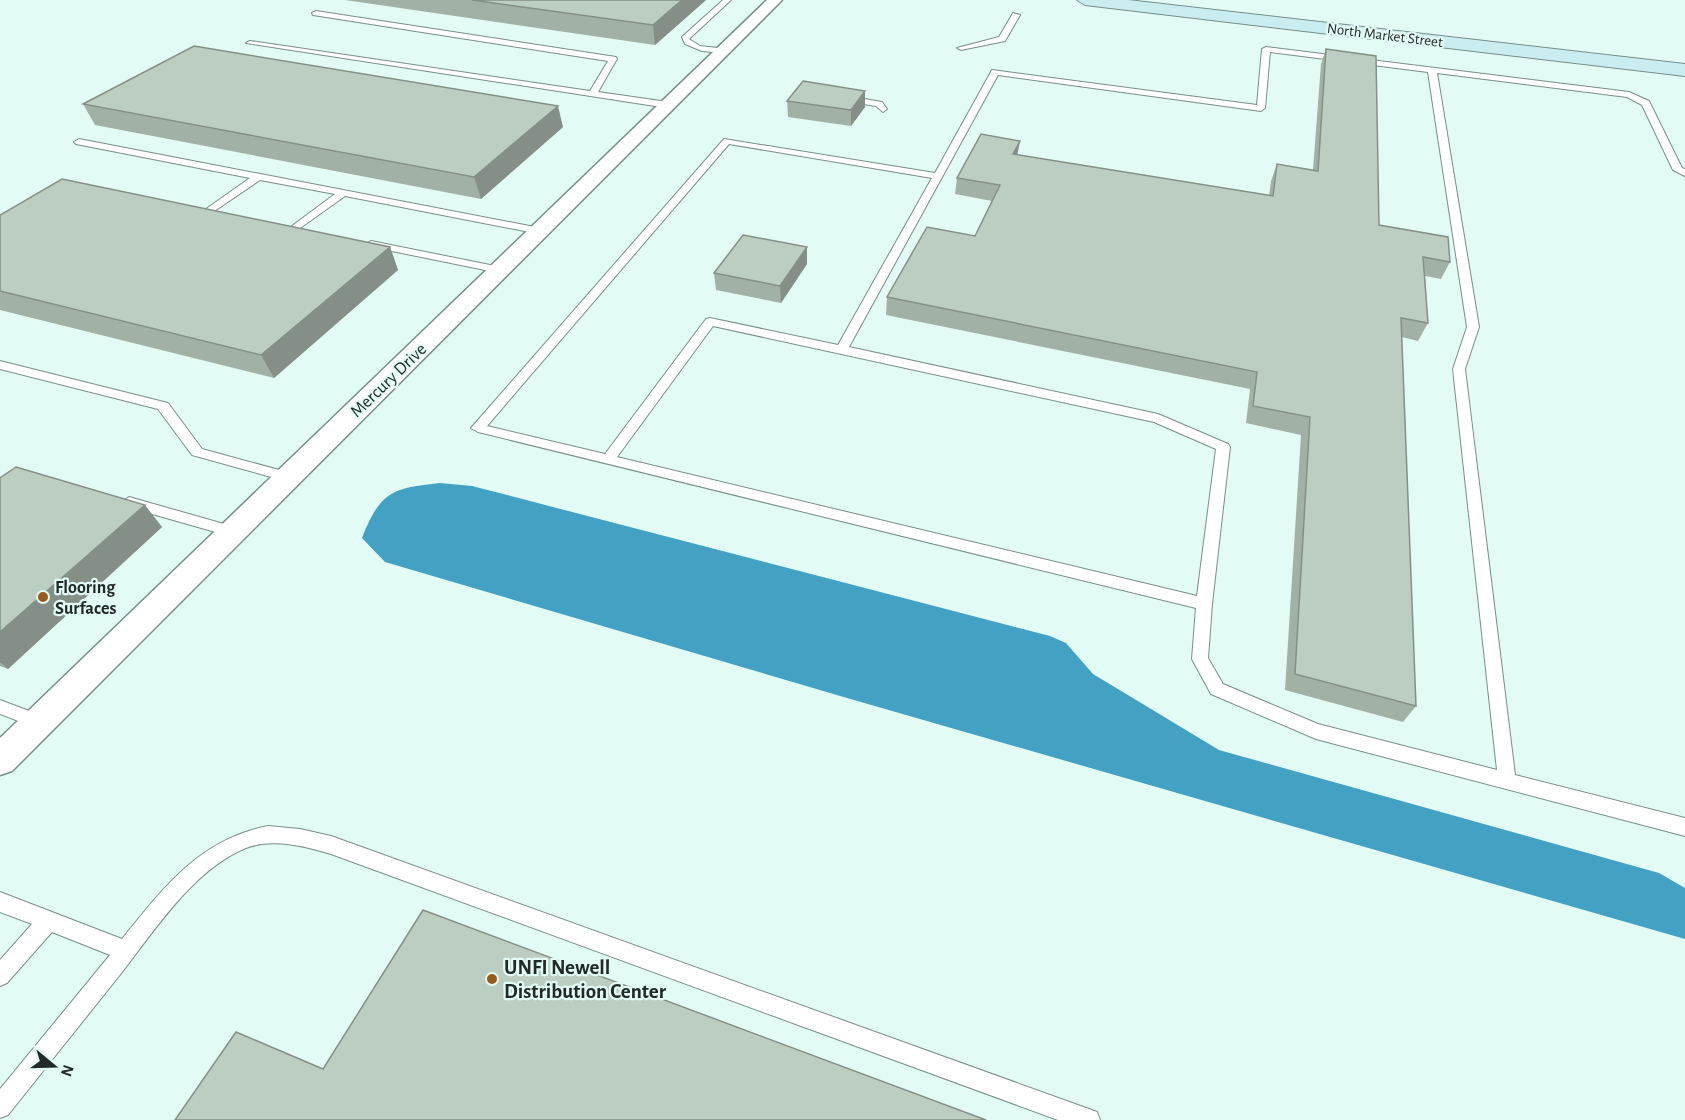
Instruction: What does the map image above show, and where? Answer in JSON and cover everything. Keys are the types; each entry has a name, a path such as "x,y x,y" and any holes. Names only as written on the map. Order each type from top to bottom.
{"main road":[{"name":"North Market Street","path":"1085,0 1685,70"}],"street":[{"name":"Mercury Drive","path":"0,760 775,0"}],"lane":[{"path":"723,51 697,47 688,44 685,39 728,0"},
{"path":"316,13 614,59 593,93"},
{"path":"961,48 1002,39 1016,15"},
{"path":"250,44 668,105"},
{"path":"842,349 995,72 1261,108 1266,49 1629,95 1646,103 1678,170 1685,173"},
{"path":"1432,70 1473,327 1460,369 1507,781"},
{"path":"838,98 879,104 883,109"},
{"path":"938,176 727,141 478,428 1204,604"},
{"path":"79,142 540,231"},
{"path":"231,215 204,209 258,177"},
{"path":"296,228 343,193"},
{"path":"364,242 500,270"},
{"path":"608,460 710,322 1158,418 1224,447 1204,604 1200,659 1217,689 1316,731 1685,827"},
{"path":"0,365 163,406 197,452 289,477"},
{"path":"119,500 233,532"},
{"path":"0,707 39,722"},
{"path":"0,1107 165,902 200,867 232,844 266,835 300,836 331,845 1089,1120"},
{"path":"0,902 126,951"},
{"path":"0,976 49,920"}],"water":[{"path":"440,483 472,486 1050,636 1066,643 1093,674 1219,750 1659,873 1685,888 1685,939 847,698 385,562 362,538 375,511 390,495 399,490"}],"building":[{"path":"472,0 682,0 653,25"},
{"path":"194,46 558,106 474,177 83,104"},
{"path":"1326,49 1376,56 1379,225 1448,237 1450,262 1423,257 1428,323 1401,318 1416,706 1295,674 1310,417 1253,406 1257,372 887,297 927,227 975,236 1000,185 957,178 981,134 1020,141 1013,154 1273,196 1277,164 1318,171"},
{"path":"803,81 865,91 851,110 787,101"},
{"path":"62,179 390,247 261,355 0,291 0,215"},
{"path":"743,235 807,247 780,286 714,273"},
{"name":"Flooring Surfaces","path":"16,467 145,505 0,632 0,478"},
{"name":"UNFI Newell Distribution Center","path":"423,910 986,1120 175,1120 236,1032 323,1069"}],"place":[{"name":"Flooring Surfaces","path":"43,597"},
{"name":"UNFI Newell Distribution Center","path":"492,979"}]}
